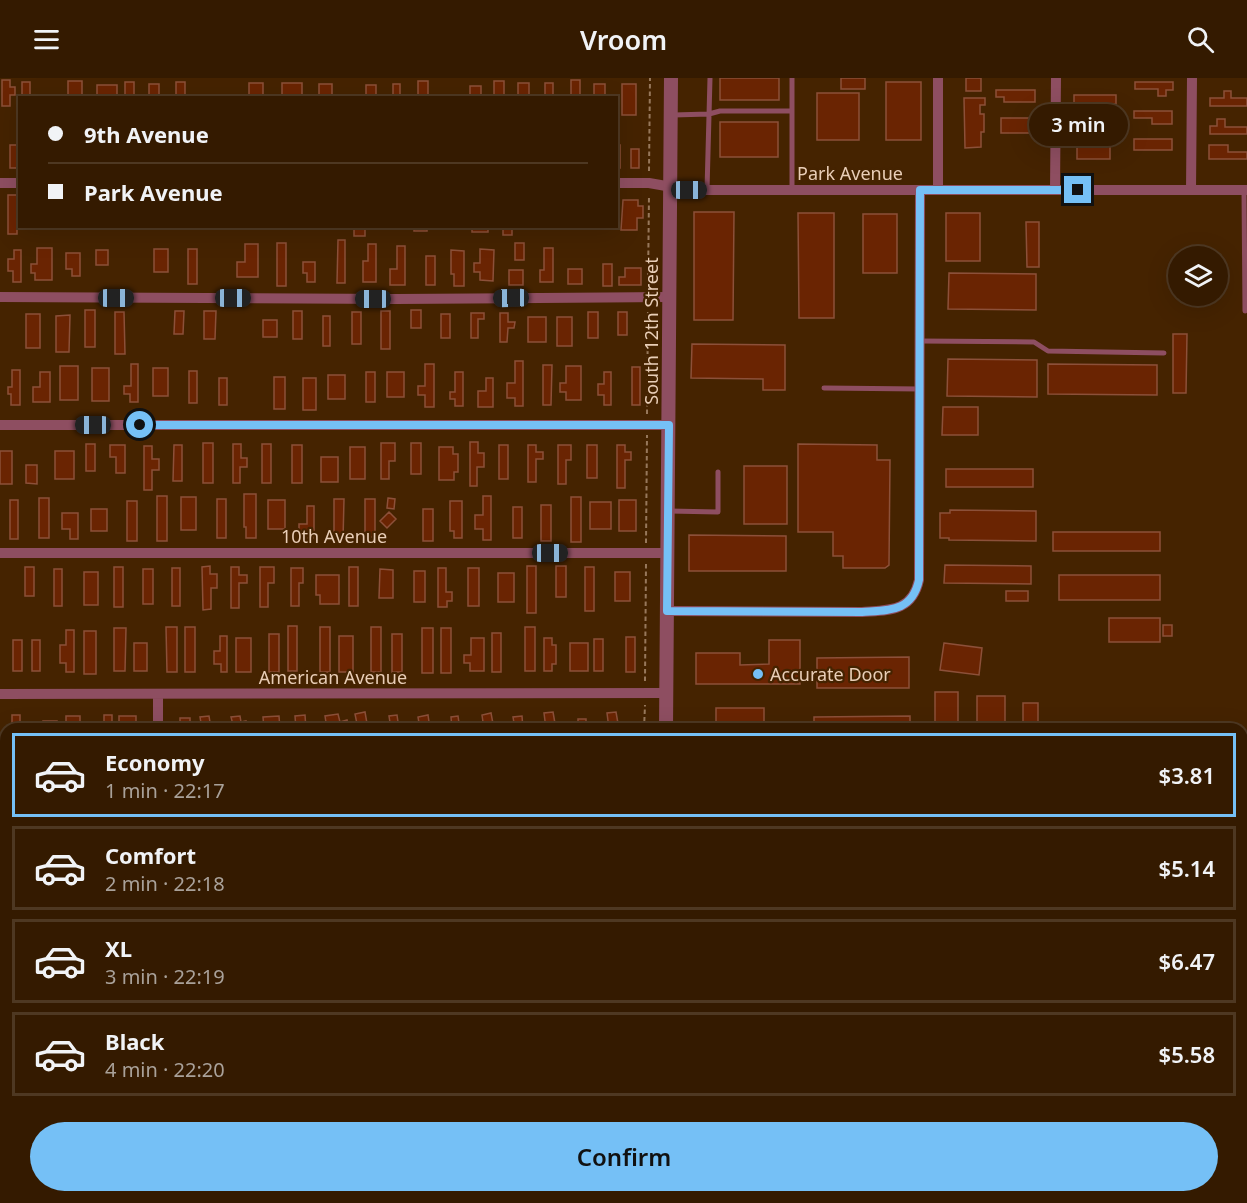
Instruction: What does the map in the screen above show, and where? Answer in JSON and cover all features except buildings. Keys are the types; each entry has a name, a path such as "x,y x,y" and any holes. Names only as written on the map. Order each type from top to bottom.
{"street":[{"name":"South 12th Street","path":"666,723 671,78"},
{"path":"938,78 938,190"},
{"path":"1055,190 1056,78"},
{"path":"1191,190 1192,78"},
{"path":"0,183 18,183"},
{"name":"Park Avenue","path":"618,183 649,183 689,190 1246,190"},
{"path":"667,611 862,612 894,609 908,603 917,591 919,580 920,190"},
{"path":"0,297 396,299 669,297"},
{"path":"0,425 669,425"},
{"name":"10th Avenue","path":"0,553 667,553"},
{"name":"American Avenue","path":"0,694 666,693"},
{"path":"158,694 158,723"}],"lane":[{"path":"707,190 710,78"},
{"path":"792,78 792,190"},
{"path":"671,115 709,114 720,111 792,111"},
{"path":"1245,311 1246,190"},
{"path":"920,341 1034,342 1048,351 1164,353"},
{"path":"824,388 920,388"},
{"path":"668,511 718,512 718,472"}],"path":[{"path":"644,723 650,78"}],"place":[{"name":"Accurate Door","path":"758,674"}],"route":[{"path":"140,425 669,425 667,611 862,612 894,609 908,603 917,591 919,580 920,190 1078,190"}]}
